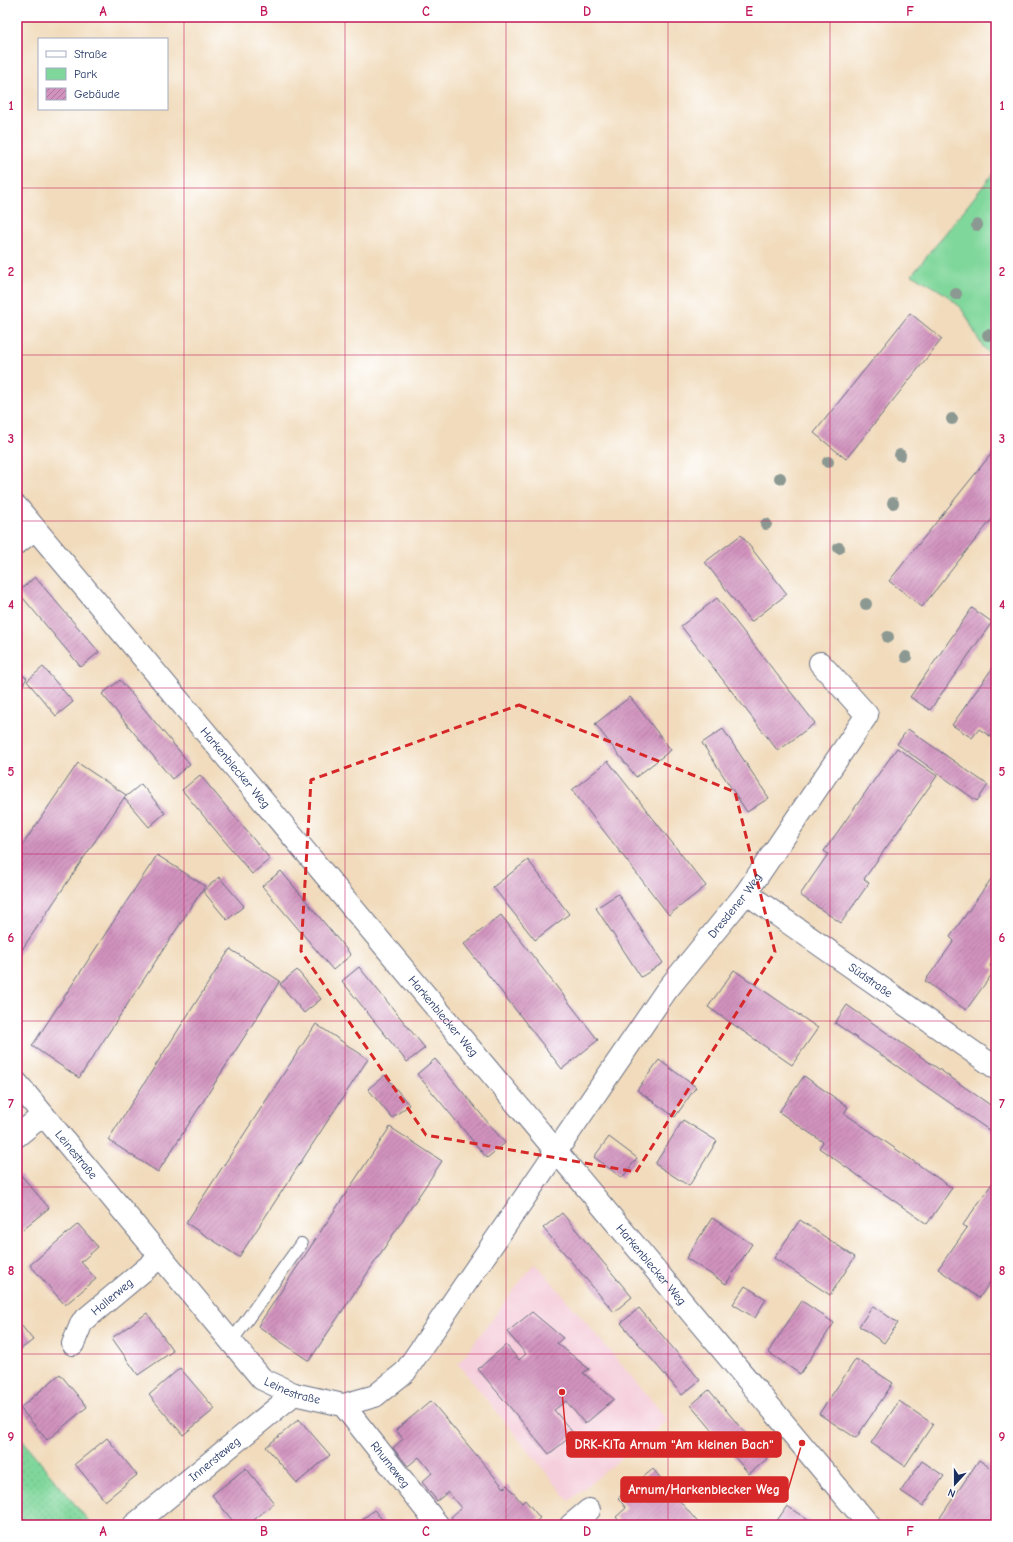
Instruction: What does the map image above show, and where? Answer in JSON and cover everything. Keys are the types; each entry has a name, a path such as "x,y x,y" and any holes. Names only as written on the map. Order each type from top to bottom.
{"street":[{"name":"Harkenblecker Weg","path":"17,507 869,1525"},
{"path":"17,543 35,529"},
{"name":"Dresdener Weg","path":"556,1150 666,991 746,892 867,715 820,663"},
{"name":"Südstraße","path":"746,892 996,1068"},
{"name":"Leinestraße","path":"17,1083 262,1379 294,1394 343,1405 375,1396 405,1372 556,1150"},
{"path":"17,1136 43,1115"},
{"name":"Hallerweg","path":"74,1344 82,1322 161,1256"},
{"name":"Innersteweg","path":"134,1525 294,1394"},
{"name":"Rhumeweg","path":"343,1405 438,1525"},
{"path":"571,1525 589,1510"}],"lane":[{"path":"231,1342 301,1244"}],"highlighted area":[{"path":"519,705 735,792 775,952 636,1172 426,1135 301,951 311,780"}],"shaded area":[{"path":"535,1262 668,1420 569,1501 458,1364"}],"green space":[{"path":"996,170 996,359 986,351 963,311 951,298 928,283 912,275"},
{"path":"17,1434 92,1525 17,1525"}],"building":[{"path":"910,313 942,339 846,459 814,433"},
{"path":"996,448 996,514 922,607 889,581"},
{"path":"741,535 787,594 751,622 705,562"},
{"path":"35,577 99,652 81,667 18,592"},
{"path":"717,598 815,723 778,751 681,626"},
{"path":"972,608 992,622 930,710 910,697"},
{"path":"996,663 996,740 979,729 972,738 952,725"},
{"path":"43,667 73,702 56,716 27,681"},
{"path":"17,672 27,678 17,694"},
{"path":"120,680 190,764 172,779 102,694"},
{"path":"630,697 671,750 636,777 595,724"},
{"path":"723,729 769,798 747,812 702,743"},
{"path":"908,729 988,785 977,801 897,744"},
{"path":"897,748 937,776 864,879 869,883 841,923 800,895 828,854 824,851"},
{"path":"608,761 706,886 669,915 572,790"},
{"path":"78,763 126,795 17,957 17,853"},
{"path":"200,775 270,859 252,874 182,790"},
{"path":"141,784 165,813 149,827 124,798"},
{"path":"157,855 205,886 79,1078 32,1046"},
{"path":"528,860 569,914 535,940 493,887"},
{"path":"281,871 351,955 333,970 262,886"},
{"path":"996,872 996,956 990,966 995,970 966,1010 925,981 954,941 950,937"},
{"path":"219,877 244,906 227,920 203,891"},
{"path":"618,894 663,963 641,977 596,908"},
{"path":"501,915 598,1040 562,1069 464,944"},
{"path":"230,949 280,981 158,1172 108,1140"},
{"path":"359,967 425,1048 407,1062 342,981"},
{"path":"297,970 321,999 304,1013 280,984"},
{"path":"734,970 818,1028 792,1065 708,1007"},
{"path":"847,1005 996,1109 996,1135 835,1023"},
{"path":"316,1024 368,1059 239,1257 186,1223"},
{"path":"435,1059 505,1143 487,1158 417,1074"},
{"path":"659,1060 696,1087 675,1117 637,1090"},
{"path":"385,1075 409,1105 392,1118 368,1089"},
{"path":"804,1076 848,1107 844,1113 952,1188 927,1224 819,1148 823,1142 779,1112"},
{"path":"683,1120 717,1141 689,1186 655,1164"},
{"path":"390,1127 442,1161 309,1361 258,1326"},
{"path":"609,1137 637,1158 622,1178 594,1157"},
{"path":"20,1174 49,1208 18,1233 17,1177"},
{"path":"996,1178 996,1274 979,1298 938,1269 967,1228 963,1225"},
{"path":"562,1213 632,1297 614,1312 543,1228"},
{"path":"712,1218 752,1244 726,1284 686,1258"},
{"path":"800,1220 855,1257 830,1295 774,1258"},
{"path":"78,1224 98,1247 81,1262 96,1279 65,1305 30,1265"},
{"path":"745,1286 766,1299 755,1318 733,1304"},
{"path":"802,1301 834,1323 800,1374 768,1352"},
{"path":"873,1306 898,1323 884,1343 859,1326"},
{"path":"639,1308 700,1380 682,1395 621,1323"},
{"path":"532,1312 563,1338 557,1343 589,1369 583,1373 614,1399 585,1424 566,1401 554,1410 574,1434 549,1454 478,1369 506,1345 519,1360 526,1354 507,1332"},
{"path":"147,1313 173,1351 138,1375 112,1338"},
{"path":"17,1320 33,1340 17,1352"},
{"path":"856,1359 893,1383 856,1438 819,1414"},
{"path":"180,1368 215,1409 183,1435 149,1395"},
{"path":"60,1374 87,1407 47,1440 20,1408"},
{"path":"709,1390 767,1459 749,1474 691,1405"},
{"path":"431,1401 504,1488 507,1485 522,1503 525,1500 540,1518 532,1525 457,1525 451,1517 461,1508 448,1492 437,1501 422,1482 432,1473 419,1457 408,1466 393,1448 403,1439 396,1430"},
{"path":"899,1401 933,1424 905,1466 871,1443"},
{"path":"299,1419 330,1455 297,1483 266,1447"},
{"path":"107,1438 137,1475 105,1501 75,1464"},
{"path":"979,1460 996,1472 996,1525 935,1525"},
{"path":"922,1461 944,1476 923,1506 901,1491"},
{"path":"246,1468 274,1503 248,1525 236,1525 212,1495"},
{"path":"653,1469 700,1525 623,1525 616,1517 626,1508 618,1498"},
{"path":"787,1506 811,1522 809,1525 774,1525"},
{"path":"374,1510 387,1525 356,1525"}],"place":[{"name":"DRK-KiTa Arnum \"Am kleinen Bach\"","path":"562,1392"},
{"name":"Arnum/Harkenblecker Weg","path":"802,1443"}]}
